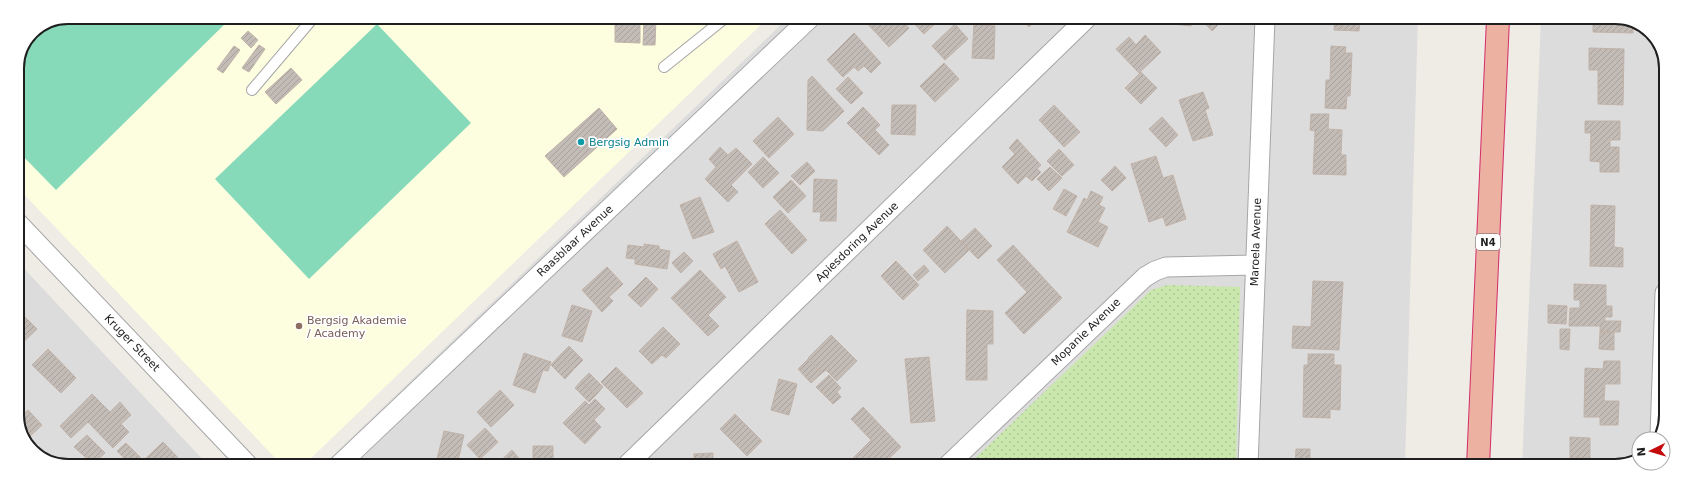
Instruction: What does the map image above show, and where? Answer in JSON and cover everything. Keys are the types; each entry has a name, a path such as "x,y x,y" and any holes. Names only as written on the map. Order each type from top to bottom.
{"highway":[{"name":"N4","path":"1478,459 1498,24"}],"street":[{"name":"Raasblaar Avenue","path":"345,459 804,24"},
{"name":"Apiesdoring Avenue","path":"633,459 1082,24"},
{"name":"Maroela Avenue","path":"1248,459 1265,24"},
{"name":"Kruger Street","path":"24,229 243,459"},
{"name":"Mopanie Avenue","path":"954,459 1145,277 1155,271 1178,266 1255,265"}],"lane":[{"path":"252,90 308,24"},
{"path":"664,67 718,24"}],"shaded area":[{"name":"Bergsig Akademie / Academy","path":"68,24 762,24 310,459 276,459 24,194 25,59 31,43 43,31 51,27"},
{"path":"782,24 1418,24 1405,459 329,459"},
{"path":"1541,24 1627,25 1640,31 1648,39 1658,56 1659,421 1656,431 1631,431 1631,456 1616,459 1522,459"},
{"path":"24,268 202,459 62,459 43,452 33,442 26,429 24,418"}],"green space":[{"path":"68,24 225,24 56,190 24,157 25,59 31,43 43,31 51,27"},
{"path":"377,24 471,123 309,279 215,179"},
{"path":"1167,285 1240,287 1236,459 974,459 1151,290"}],"building":[{"path":"615,24 640,24 640,43 615,42"},
{"path":"644,24 656,24 655,45 643,45"},
{"path":"868,24 905,24 909,28 889,47"},
{"path":"915,24 935,24 924,34"},
{"path":"955,24 968,39 945,60 932,46"},
{"path":"974,24 995,26 994,59 972,58"},
{"path":"1173,24 1191,24 1191,26"},
{"path":"1206,24 1219,24 1212,31"},
{"path":"1334,24 1360,24 1359,31 1334,30"},
{"path":"1593,24 1621,24 1633,28 1633,33 1593,32"},
{"path":"248,31 258,40 251,48 241,38"},
{"path":"854,33 881,63 871,73 864,66 858,71 854,67 843,77 827,60"},
{"path":"1145,35 1161,52 1139,73 1116,49 1129,37 1136,45"},
{"path":"259,45 265,49 249,72 242,68"},
{"path":"234,46 240,50 223,73 217,69"},
{"path":"1331,46 1346,47 1345,53 1352,53 1350,96 1347,96 1346,109 1325,108 1326,80 1330,80"},
{"path":"1589,48 1624,49 1623,105 1598,104 1598,70 1589,70"},
{"path":"944,63 959,79 935,102 920,86"},
{"path":"291,68 302,80 276,104 265,92"},
{"path":"1141,72 1157,88 1141,104 1125,88"},
{"path":"812,76 844,111 823,131 807,130 808,80"},
{"path":"848,77 863,93 851,104 836,89"},
{"path":"1203,92 1209,108 1205,110 1213,135 1193,141 1179,100"},
{"path":"892,105 916,105 915,135 891,134"},
{"path":"1054,105 1080,132 1064,147 1039,120"},
{"path":"863,107 880,125 864,140 847,123"},
{"name":"Bergsig Admin","path":"599,108 617,129 564,177 545,156"},
{"path":"1311,114 1329,114 1328,129 1342,130 1341,155 1346,155 1346,175 1313,174 1315,131 1310,130"},
{"path":"778,117 794,134 769,158 753,141"},
{"path":"1162,117 1178,135 1166,147 1149,129"},
{"path":"1585,121 1620,121 1620,140 1610,140 1610,147 1619,147 1619,172 1600,172 1600,162 1590,161 1591,133 1585,133"},
{"path":"875,130 889,145 879,155 864,140"},
{"path":"1017,139 1041,165 1037,169 1041,172 1032,181 1026,176 1018,184 1002,167 1015,154 1009,148"},
{"path":"720,147 728,155 736,148 752,164 731,185 738,192 728,202 705,179 716,167 709,159"},
{"path":"1059,149 1074,165 1062,176 1047,161"},
{"path":"1156,156 1163,178 1173,175 1186,219 1166,226 1163,217 1149,222 1131,164"},
{"path":"763,157 779,173 763,188 748,172"},
{"path":"807,162 815,171 800,185 791,176"},
{"path":"1115,166 1126,178 1112,191 1101,180"},
{"path":"1050,167 1062,178 1049,191 1037,179"},
{"path":"814,179 837,180 836,221 820,221 821,212 813,212"},
{"path":"791,180 806,196 788,213 773,197"},
{"path":"1064,189 1077,196 1066,216 1053,209"},
{"path":"1091,191 1103,197 1099,205 1105,208 1098,222 1108,227 1098,247 1067,232 1084,198 1087,200"},
{"path":"700,197 714,232 693,239 680,205"},
{"path":"1591,205 1615,206 1614,247 1623,248 1623,267 1590,266"},
{"path":"780,210 807,240 792,254 765,224"},
{"path":"947,226 969,250 945,273 923,250"},
{"path":"975,228 992,246 978,259 961,241"},
{"path":"737,241 758,282 739,292 725,266 721,269 713,254"},
{"path":"644,244 659,246 659,249 670,251 667,269 635,264 635,259 626,258 628,245 644,247"},
{"path":"1013,245 1062,298 1024,334 1005,313 1027,292 997,260"},
{"path":"684,252 693,261 681,273 672,263"},
{"path":"896,261 919,285 903,300 881,276"},
{"path":"924,265 929,271 918,281 913,275"},
{"path":"607,267 623,284 609,297 613,301 602,312 582,290"},
{"path":"700,270 726,297 708,315 719,326 708,336 671,298"},
{"path":"646,277 658,289 641,307 628,295"},
{"path":"1313,281 1343,282 1339,350 1292,348 1293,326 1311,327"},
{"path":"1574,284 1606,285 1606,306 1612,306 1612,317 1605,317 1605,321 1621,321 1620,332 1600,332 1600,326 1569,326 1570,308 1580,308 1580,300 1574,300"},
{"path":"572,305 592,311 582,342 562,336"},
{"path":"1548,305 1567,306 1566,324 1548,323"},
{"path":"967,310 993,311 993,344 987,344 987,380 966,380"},
{"path":"24,316 37,329 24,341"},
{"path":"663,327 680,344 666,358 662,355 652,364 639,351"},
{"path":"1560,329 1570,329 1569,350 1560,349"},
{"path":"1600,332 1614,332 1614,350 1599,349"},
{"path":"831,335 857,361 837,381 826,370 822,373 808,358"},
{"path":"569,346 583,360 574,369 560,355"},
{"path":"48,349 76,378 61,393 32,365"},
{"path":"524,353 551,362 548,371 543,370 535,393 513,385"},
{"path":"1308,354 1334,354 1334,365 1341,365 1340,410 1330,409 1330,418 1303,417 1304,365 1308,365"},
{"path":"560,355 574,369 565,379 551,365"},
{"path":"929,357 935,421 911,423 905,359"},
{"path":"808,359 822,373 811,383 798,369"},
{"path":"1604,361 1620,361 1620,384 1605,384 1604,401 1619,401 1618,425 1600,425 1600,417 1584,417 1585,368 1603,369"},
{"path":"616,367 643,393 627,408 601,382"},
{"path":"589,373 603,387 596,395 581,381"},
{"path":"829,375 841,388 837,392 841,397 833,404 816,387"},
{"path":"779,379 797,384 789,415 771,410"},
{"path":"581,381 596,395 589,402 575,388"},
{"path":"500,390 514,405 491,427 477,412"},
{"path":"92,394 110,412 120,402 131,415 121,424 129,432 113,448 88,422 71,438 60,426"},
{"path":"595,399 605,409 594,420 601,427 585,444 563,423 585,401 589,405"},
{"path":"863,407 901,447 888,459 854,459 853,458 871,440 851,419"},
{"path":"28,410 42,425 30,436 26,429 24,414"},
{"path":"735,414 762,441 747,456 720,429"},
{"path":"485,428 498,442 480,459 467,445"},
{"path":"444,431 464,435 458,459 437,459"},
{"path":"87,435 105,453 98,459 87,459 74,447"},
{"path":"1570,437 1590,438 1590,458 1570,458"},
{"path":"163,442 179,459 145,459"},
{"path":"126,443 142,459 125,459 117,451"},
{"path":"533,446 553,446 553,459 533,459"},
{"path":"1296,449 1310,449 1310,459 1295,459"},
{"path":"512,450 520,459 502,459"},
{"path":"713,453 713,459 694,459 694,454"},
{"path":"1570,458 1594,459 1570,459"}],"place":[{"name":"Bergsig Admin","path":"581,142"},
{"name":"Bergsig Akademie / Academy","path":"299,326"}]}
